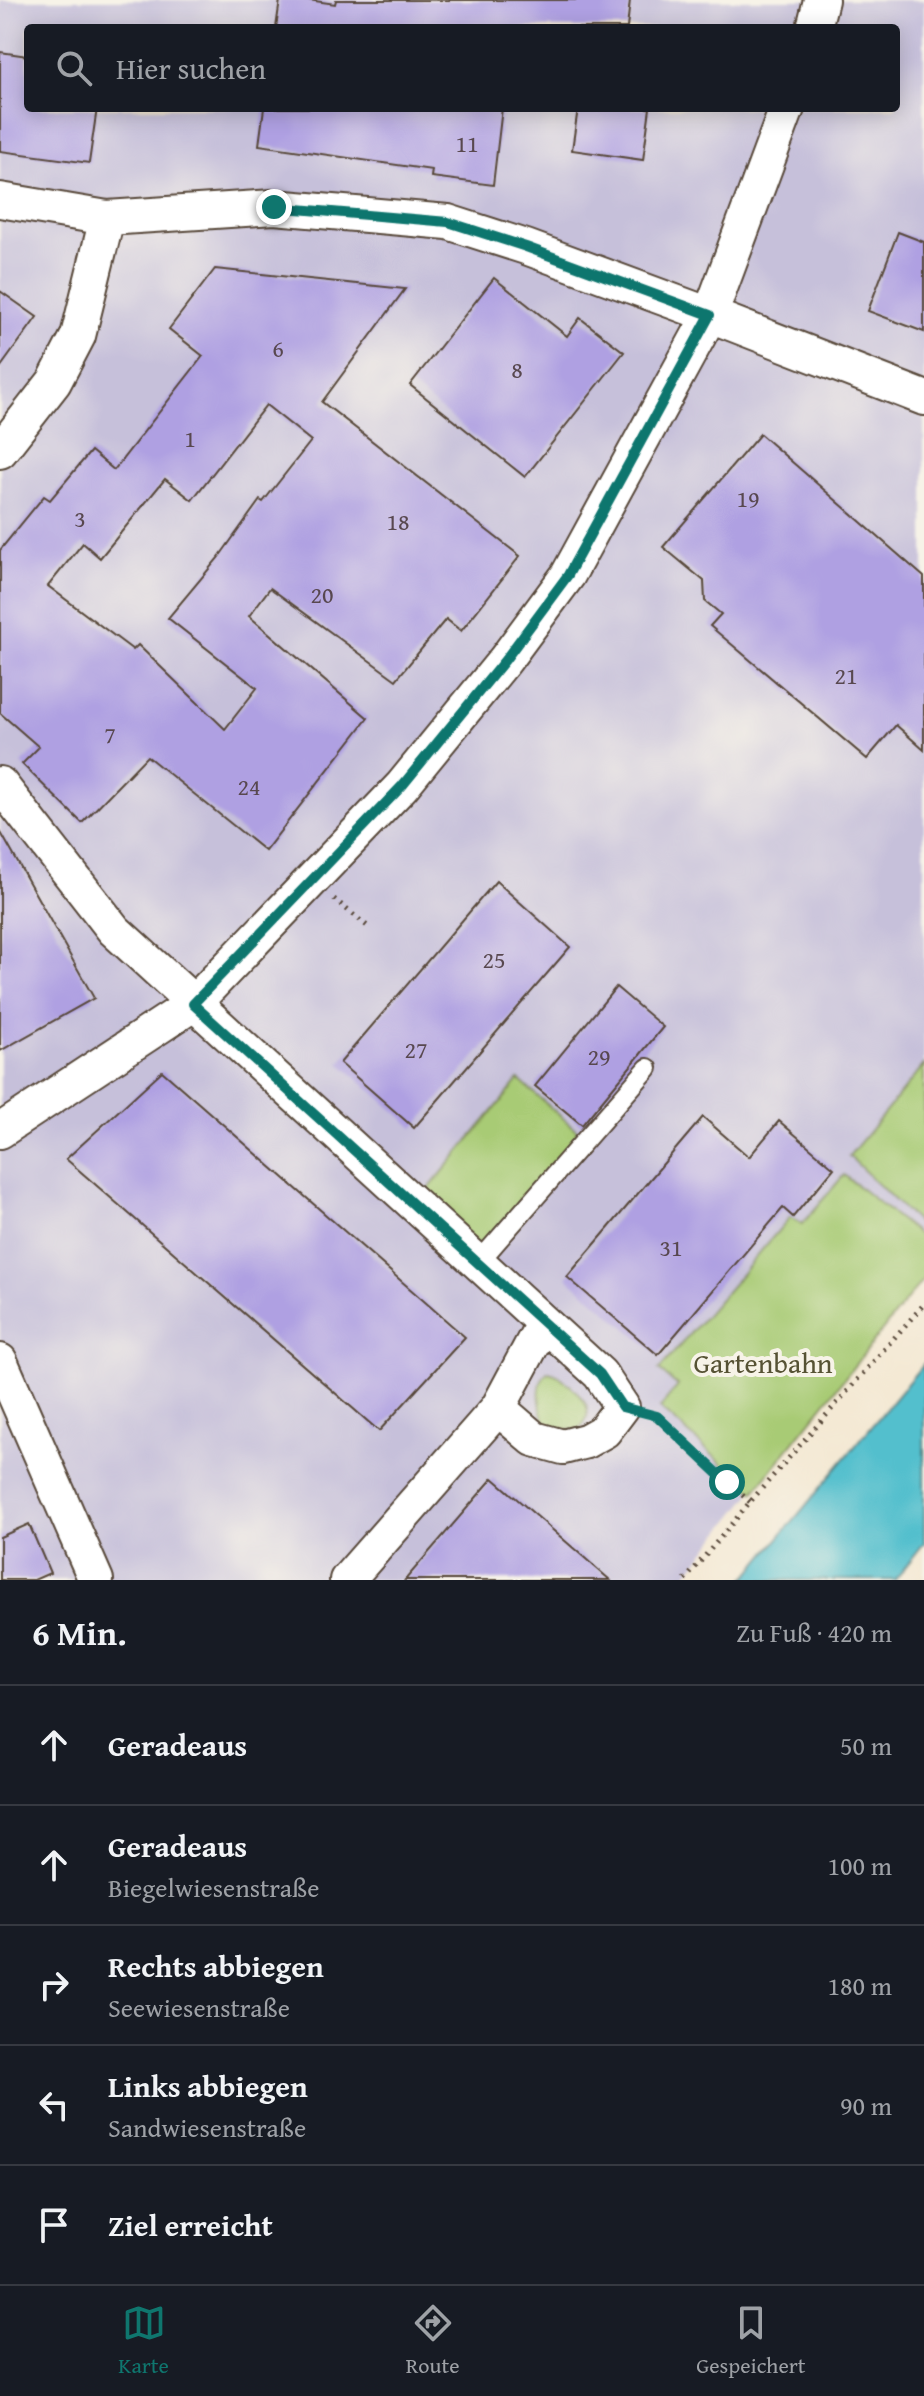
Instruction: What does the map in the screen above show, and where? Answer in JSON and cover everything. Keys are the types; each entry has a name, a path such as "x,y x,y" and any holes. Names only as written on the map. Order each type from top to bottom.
{"street":[{"path":"815,24 821,0"},
{"path":"0,1131 193,1004 402,786 505,660 568,575 710,315 786,112"},
{"path":"0,200 107,218 274,207 448,222 526,247 710,315 924,398"},
{"path":"0,451 54,382 78,336 107,218"},
{"path":"0,784 114,930 600,1374 622,1407 604,1431 586,1441 563,1447 534,1439 498,1408"},
{"path":"347,1580 498,1408 543,1324"},
{"path":"0,1361 96,1580"}],"lane":[{"path":"477,1264 648,1068"}],"path":[{"path":"311,881 371,929"},
{"path":"685,1580 924,1304"},
{"path":"622,1407 657,1416 750,1502"}],"shaded area":[{"path":"0,0 924,0 924,1278 682,1580 0,1580"}],"green space":[{"path":"924,1065 924,1229 849,1156"},
{"path":"519,1080 579,1132 480,1248 422,1197"},
{"name":"Gartenbahn","path":"844,1175 924,1239 924,1278 754,1492 660,1408 678,1386 659,1370 790,1217 802,1224"},
{"path":"548,1372 563,1379 585,1401 587,1418 578,1430 551,1429 547,1424 541,1409 540,1392"}],"water":[{"path":"924,1363 924,1543 895,1580 744,1580"}],"building":[{"path":"280,0 335,4 336,0 630,0 627,24 277,24"},
{"path":"0,52 24,55 24,112 96,112 89,163 0,151"},
{"path":"263,112 502,112 493,185 431,177 432,170 259,145"},
{"path":"577,112 649,112 643,160 572,150"},
{"path":"898,232 924,242 924,332 868,311"},
{"path":"215,269 405,289 322,402 520,556 461,631 446,619 396,680 270,588 249,616 368,718 265,851 147,756 82,823 22,764 39,747 0,713 0,550 44,496 50,500 91,451 114,470 203,356 169,329","holes":["266,405 311,441 263,502 260,500 219,557 168,618 257,688 225,729 138,645 133,650 48,586 83,543 100,558 165,479 192,500"]},
{"path":"494,278 567,336 580,318 624,352 525,477 410,385"},
{"path":"0,291 37,317 0,368"},
{"path":"760,434 924,577 924,750 896,725 867,759 710,626 721,614 705,601 704,581 663,547"},
{"path":"0,831 94,998 0,1051"},
{"path":"496,881 570,947 414,1128 340,1063"},
{"path":"616,987 663,1027 582,1125 535,1086"},
{"path":"162,1071 465,1337 379,1431 66,1159"},
{"path":"703,1117 749,1157 779,1121 834,1168 793,1217 783,1208 658,1355 567,1277"},
{"path":"493,1478 610,1580 405,1580"},
{"path":"29,1524 50,1573 34,1580 0,1580 0,1537"}],"route":[{"path":"274,207 448,222 526,247 710,315 568,575 505,660 402,786 193,1004 600,1374 622,1407 657,1416 727,1482"}]}
